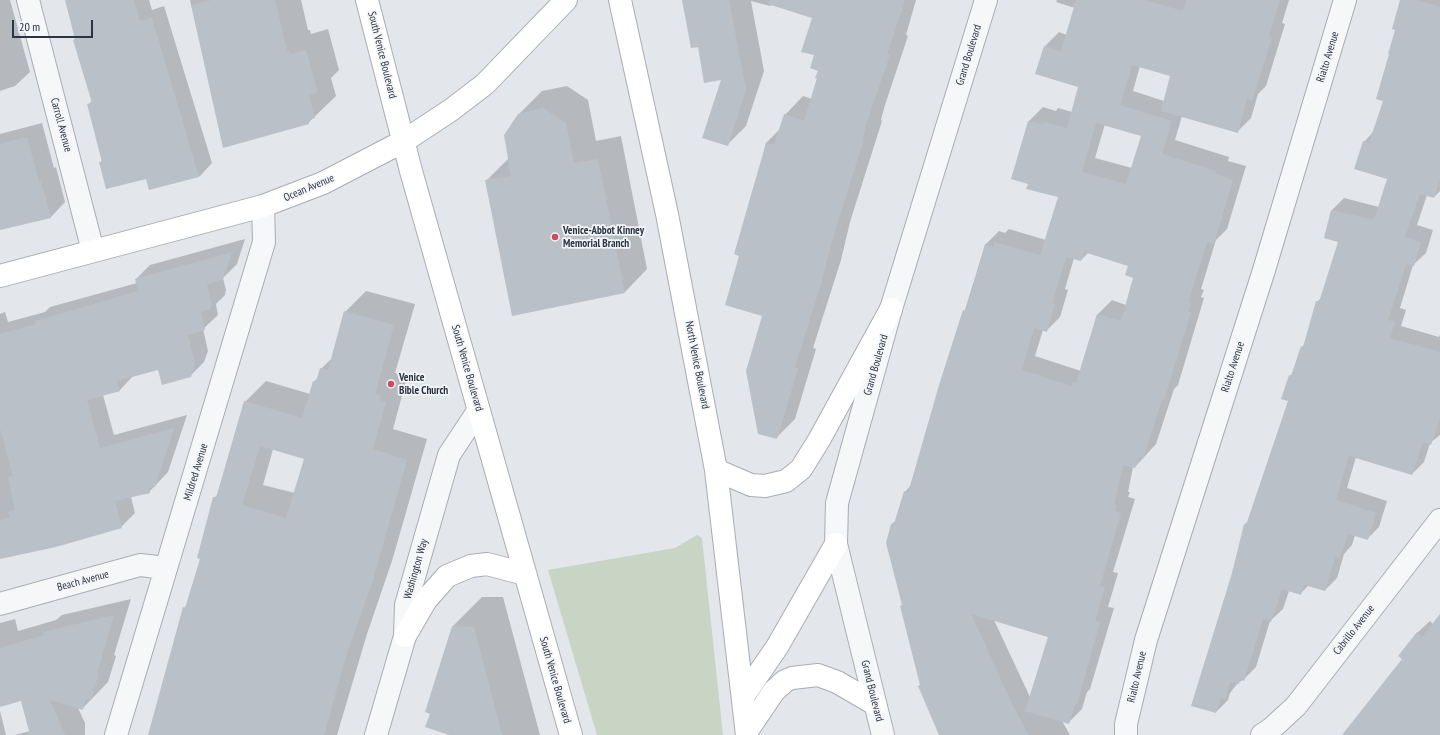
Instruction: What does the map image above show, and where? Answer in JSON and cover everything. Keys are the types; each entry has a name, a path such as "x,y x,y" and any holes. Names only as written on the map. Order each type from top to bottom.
{"main road":[{"name":"South Venice Boulevard","path":"368,0 404,140 478,411 571,735"},
{"name":"Ocean Avenue","path":"0,276 263,206 323,183 404,140 451,110 485,84 566,0"},
{"name":"North Venice Boulevard","path":"620,0 667,214 716,470 744,695 747,733"},
{"path":"716,470 751,485 765,486 786,481 801,469 819,440 892,309"},
{"path":"744,695 777,647 836,544"},
{"path":"405,636 426,600 447,576 471,566 487,564 525,574"},
{"path":"747,733 774,691 785,681 792,678 818,675 837,682 875,704"}],"street":[{"name":"Carroll Avenue","path":"28,0 93,251"},
{"name":"Grand Boulevard","path":"883,735 836,544 837,503 892,309 986,0"},
{"name":"Rialto Avenue","path":"1126,735 1126,724 1146,640 1264,270 1345,0"},
{"name":"Mildred Avenue","path":"116,735 264,242 263,206"},
{"name":"Washington Way","path":"376,735 405,636 406,605 449,455 478,411"},
{"name":"Cabrillo Avenue","path":"1262,735 1272,729 1296,706 1440,520"},
{"name":"Beach Avenue","path":"0,604 140,565 166,568"}],"green space":[{"path":"697,535 702,538 723,735 597,735 548,570 675,548"}],"building":[{"path":"65,0 134,0 140,21 152,18 199,177 149,190 146,179 106,189 99,162 102,162 87,104 92,103 73,40 75,39"},
{"path":"212,0 275,0 287,51 289,51 290,54 306,50 318,93 309,95 315,118 308,120 309,124 223,148 191,5"},
{"path":"682,0 729,0 746,90 728,146 702,138 721,80 704,83 698,47 691,48"},
{"path":"769,0 905,0 887,54 890,55 866,124 864,139 795,367 798,368 777,439 758,434 746,371 762,316 725,305 739,256 734,254 766,143 774,145 784,114 804,121 817,78 815,78 818,71 810,68 814,55 801,52 812,18 768,4"},
{"path":"1076,0 1144,0 1183,11 1186,0 1280,0 1269,36 1272,37 1252,101 1247,99 1238,133 1161,111 1170,76 1132,65 1120,105 1172,121 1162,154 1216,171 1215,174 1233,180 1214,244 1207,242 1188,303 1191,303 1188,311 1191,312 1164,400 1162,399 1143,459 1139,458 1135,468 1123,465 1114,505 1117,506 1115,511 1121,513 1100,586 1105,587 1095,621 1100,622 1077,704 1075,704 1069,724 1025,711 1048,637 971,614 1014,708 1029,735 939,735 918,686 920,685 886,543 891,524 894,524 904,491 908,493 939,385 963,310 966,311 985,244 993,247 994,242 1040,255 1058,197 1026,189 1028,184 1011,179 1028,121 1043,124 1044,122 1067,128 1078,87 1035,74 1044,46 1061,51","holes":["1096,123 1141,136 1126,184 1082,172","1084,252 1128,266 1125,275 1133,278 1121,321 1097,314 1076,383 1073,382 1071,386 1022,370 1034,328 1047,332 1055,304 1052,303 1066,257 1081,261"]},
{"path":"1400,0 1417,0 1440,7 1440,179 1434,198 1420,194 1405,237 1421,242 1414,266 1406,264 1388,320 1395,322 1390,338 1440,352 1440,418 1431,445 1423,442 1412,475 1349,456 1336,500 1376,513 1368,540 1348,534 1340,558 1335,557 1325,591 1304,585 1301,595 1282,589 1271,622 1263,619 1244,681 1240,679 1239,684 1230,682 1225,700 1221,698 1216,713 1191,706 1232,573 1244,524 1246,525 1288,401 1281,399 1289,375 1291,376 1301,346 1303,347 1316,301 1319,302 1338,242 1324,238 1331,210 1374,220 1387,179 1354,169 1363,141 1369,143 1383,101 1376,99 1395,30 1392,29"},
{"name":"Venice-Abbot Kinney Memorial Branch","path":"543,108 566,123 574,163 598,159 625,293 512,316 485,180 511,176 504,135 518,114"},
{"path":"27,137 39,182 41,181 51,218 0,230 0,144"},
{"path":"232,252 223,279 207,285 212,305 210,305 211,309 201,312 205,330 188,335 195,365 191,377 162,385 158,370 117,381 120,391 87,400 100,448 174,428 155,487 148,488 150,493 115,501 122,528 56,547 0,559 0,520 10,517 8,512 15,510 8,477 13,476 0,428 0,334 36,324 35,321 138,291 135,279"},
{"path":"344,311 394,325 375,394 381,396 380,400 386,402 373,449 407,460 372,583 346,656 324,735 148,735 183,607 185,608 200,559 197,558 213,497 216,498 244,401 302,418 313,381 316,382 320,368 328,370","holes":["260,446 304,459 286,518 242,505"]},
{"path":"1440,614 1440,735 1342,735 1402,659 1398,656 1417,632 1422,637"},
{"path":"114,615 97,673 99,673 91,700 86,699 83,710 50,700 65,735 30,735 21,701 0,707 0,648 44,635 43,632"},
{"path":"452,626 474,627 502,735 449,735 425,727 430,714 425,712"}],"place":[{"name":"Venice-Abbot Kinney Memorial Branch","path":"555,237"},
{"name":"Venice Bible Church","path":"391,384"}]}
